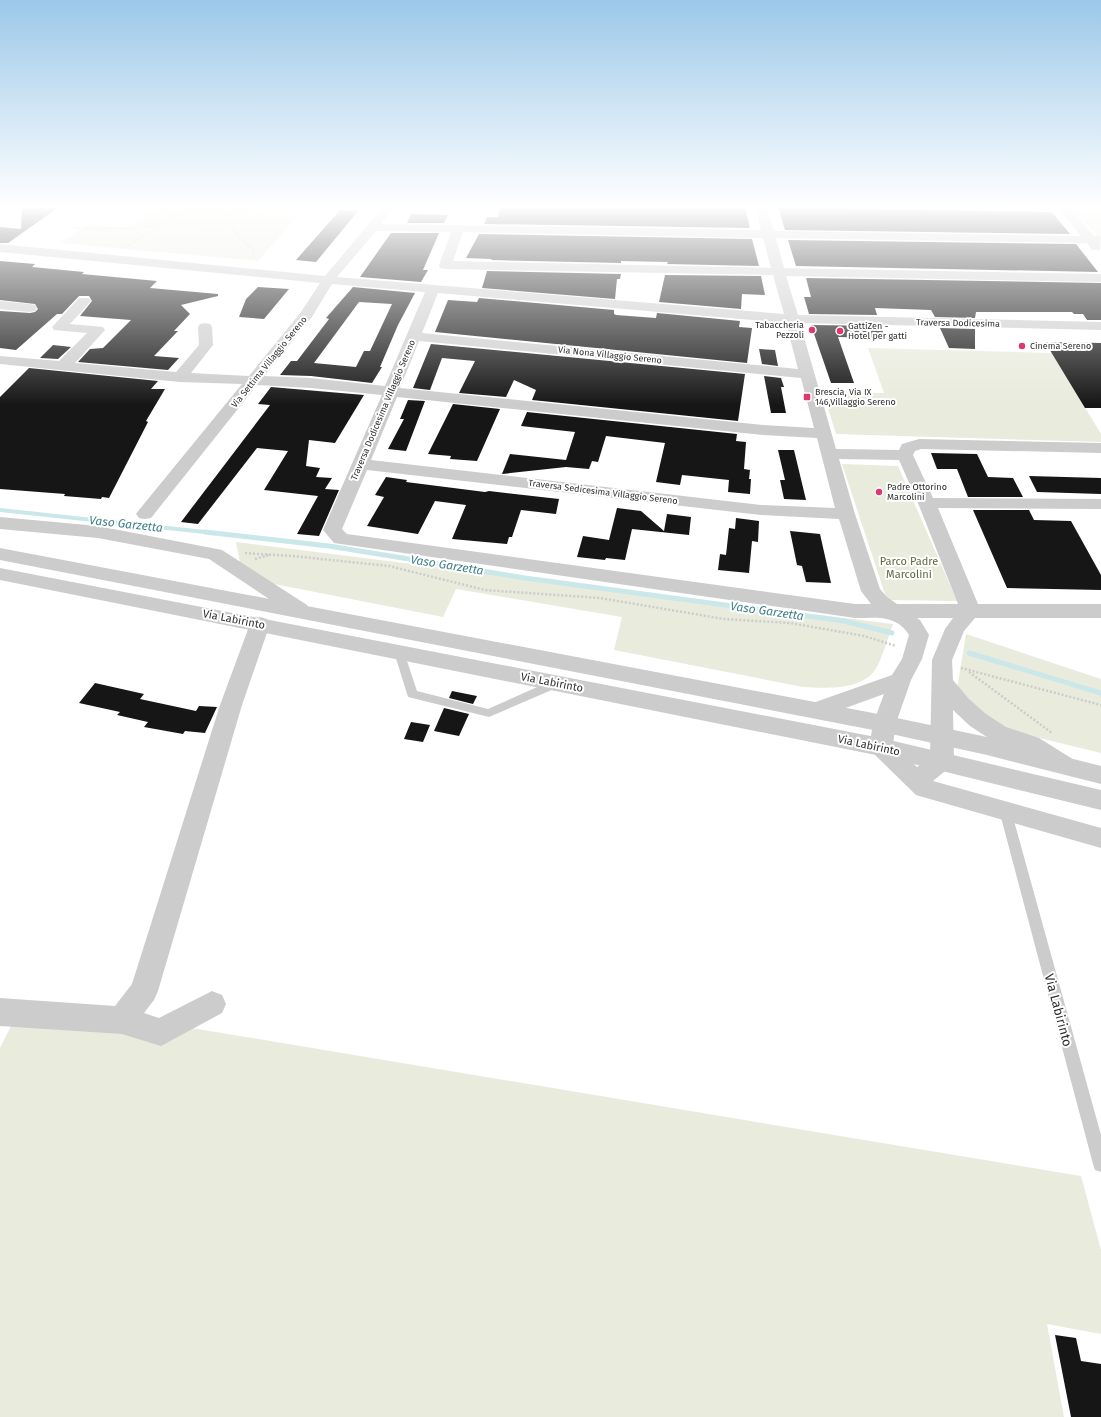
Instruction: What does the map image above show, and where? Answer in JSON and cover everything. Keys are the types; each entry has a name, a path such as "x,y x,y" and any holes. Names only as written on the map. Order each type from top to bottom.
{"street":[{"path":"268,273 328,280 791,319"},
{"name":"Via Settima Villaggio Sereno","path":"145,514 307,314 334,273"},
{"path":"474,292 480,273"},
{"path":"778,273 846,514 871,591 880,602 913,625 919,635 914,652 900,680 885,723 882,747 924,788 1101,838"},
{"path":"839,273 1101,278"},
{"name":"Traversa Dodicesima Villaggio Sereno","path":"433,289 361,464 332,530 341,539 855,611 893,611"},
{"path":"63,366 98,330 60,327 84,301"},
{"path":"0,304 30,308"},
{"name":"Traversa Dodicesima","path":"791,319 1101,326"},
{"path":"180,377 206,345 205,327"},
{"name":"Via Nona Villaggio Sereno","path":"414,336 806,374"},
{"path":"0,360 180,377 311,383 764,430 823,433"},
{"path":"970,610 927,503 905,455 908,448 919,444 1101,448"},
{"path":"830,454 905,455"},
{"name":"Traversa Sedicesima Villaggio Sereno","path":"361,464 761,510 846,514"},
{"path":"927,503 1101,504"},
{"path":"0,522 98,532 215,554 300,610"},
{"name":"Via Labirinto","path":"0,554 300,610 885,723 1063,764 1101,775"},
{"name":"Via Labirinto","path":"0,574 882,747 1101,800"},
{"path":"916,781 942,761 942,660 956,629 970,610"},
{"path":"893,611 1101,611"},
{"path":"122,1020 144,991 231,705 260,624"},
{"path":"818,710 900,680"},
{"path":"942,682 961,705 978,720 998,733 1031,744 1063,764"},
{"path":"0,1012 122,1020 161,1032 212,1004"}],"lane":[{"path":"398,652 412,694 489,713 558,683"},
{"name":"Via Labirinto","path":"1005,810 1101,1164"}],"path":[{"path":"215,554 249,553 388,566 485,590 600,598 724,619 790,623 864,636 914,652"},
{"path":"942,660 967,670 1101,705"},
{"path":"967,670 1056,736"}],"green space":[{"path":"868,348 1052,353 1101,434 1101,442 836,434 823,392 884,393"},
{"name":"Parco Padre Marcolini","path":"842,464 898,466 957,601 887,600"},
{"path":"236,542 893,624 880,661 869,677 861,682 842,687 803,687 614,650 622,617 456,589 443,617 264,582 241,567"},
{"path":"966,634 1101,679 1101,753 998,728 957,689"},
{"path":"24,1000 1081,1176 1101,1250 1101,1334 1047,1324 1064,1417 0,1417 0,1048"}],"building":[{"path":"0,273 83,273 82,274 157,281 150,288 218,294 218,296 181,305 190,314 174,331 178,331 154,356 179,358 168,370 78,362 90,349 103,348 131,320 80,316 92,301 89,296 79,296 62,314 57,314 16,350 0,348 0,311 30,313 35,312 38,309 35,304 0,300"},
{"path":"363,273 426,273 421,282 360,277"},
{"path":"486,273 621,274 620,279 617,279 615,299 482,288"},
{"path":"665,275 761,276 765,295 742,294 741,309 659,302"},
{"path":"806,278 1101,283 1101,320 1087,320 1083,314 1074,314 1072,312 976,312 975,318 935,317 931,310 875,308 877,315 809,314 804,297 811,297"},
{"path":"258,287 289,289 264,319 239,317 246,299"},
{"path":"353,287 415,293 398,325 380,367 382,367 372,383 311,376 280,375 291,361 297,361 329,319 326,318","holes":["359,302 392,304 370,351 364,351 356,367 314,363"]},
{"path":"479,298 614,310 614,314 616,315 656,318 657,313 740,321 739,327 752,328 747,363 435,332 448,300 477,302"},
{"path":"811,325 881,326 885,338 838,337 854,383 831,383"},
{"path":"940,328 975,329 975,349 949,348"},
{"path":"1045,342 1101,343 1101,408 1085,408"},
{"path":"431,344 745,374 738,421 532,400 536,390 514,380 506,397 459,393 475,361 442,358 430,390 413,388"},
{"path":"53,345 71,347 58,359 40,358"},
{"path":"759,349 775,350 778,366 762,364"},
{"path":"29,368 158,381 151,389 165,389 146,421 148,422 109,498 102,497 101,499 64,496 65,494 0,489 0,397"},
{"path":"764,376 781,378 784,387 781,387 786,413 771,413"},
{"path":"271,387 364,395 335,443 309,440 306,466 320,468 316,477 332,478 325,489 339,490 319,536 297,534 318,496 264,490 288,451 257,448 198,524 181,522 270,405 258,404"},
{"path":"408,400 425,401 406,451 388,449 404,419 400,419"},
{"path":"453,404 500,409 477,461 450,459 451,456 428,454"},
{"path":"527,412 737,434 736,441 746,442 744,469 750,470 750,494 728,492 729,480 682,475 680,485 656,482 665,443 606,436 598,462 592,461 589,469 566,467 502,474 510,454 566,460 575,432 521,426"},
{"path":"778,450 794,450 806,500 784,499 780,480 785,480"},
{"path":"931,453 977,454 988,477 1013,478 1023,497 968,497 957,469 937,469"},
{"path":"1029,476 1101,478 1101,494 1037,492"},
{"path":"386,477 407,480 406,482 485,492 489,491 559,499 556,514 521,510 512,537 509,537 507,544 452,539 466,505 435,501 418,534 367,526 384,497 375,495"},
{"path":"617,508 641,511 664,531 667,514 691,517 689,535 632,529 625,560 606,558 605,560 577,557 583,536 609,540"},
{"path":"973,510 1029,510 1034,520 1071,521 1101,575 1101,590 1007,588"},
{"path":"736,518 759,521 758,542 752,541 749,573 718,570 720,554 726,555 729,528 735,529"},
{"path":"790,531 820,534 831,583 806,582 802,566 797,565"},
{"path":"95,683 144,694 140,699 196,711 199,706 217,707 205,733 185,731 183,734 144,727 148,722 117,715 120,712 79,703"},
{"path":"452,691 477,696 473,704 449,698"},
{"path":"444,708 469,714 459,736 434,731"},
{"path":"411,722 430,725 423,742 404,739"},
{"path":"1055,1335 1076,1338 1081,1361 1101,1364 1101,1417 1071,1417"}],"waterway":[{"name":"Vaso Garzetta","path":"0,510 211,533"},
{"name":"Vaso Garzetta","path":"205,532 211,533"},
{"name":"Vaso Garzetta","path":"211,533 329,546 525,578 844,621 892,633"},
{"name":"Vaso Garzetta","path":"969,653 1101,693"}],"place":[{"name":"Tabaccheria Pezzoli","path":"812,330"},
{"name":"GattiZen - Hotel per gatti","path":"840,331"},
{"name":"Cinema Sereno","path":"1022,346"},
{"name":"Brescia, Via IX 146,Villaggio Sereno","path":"807,397"},
{"name":"Padre Ottorino Marcolini","path":"879,492"}]}
